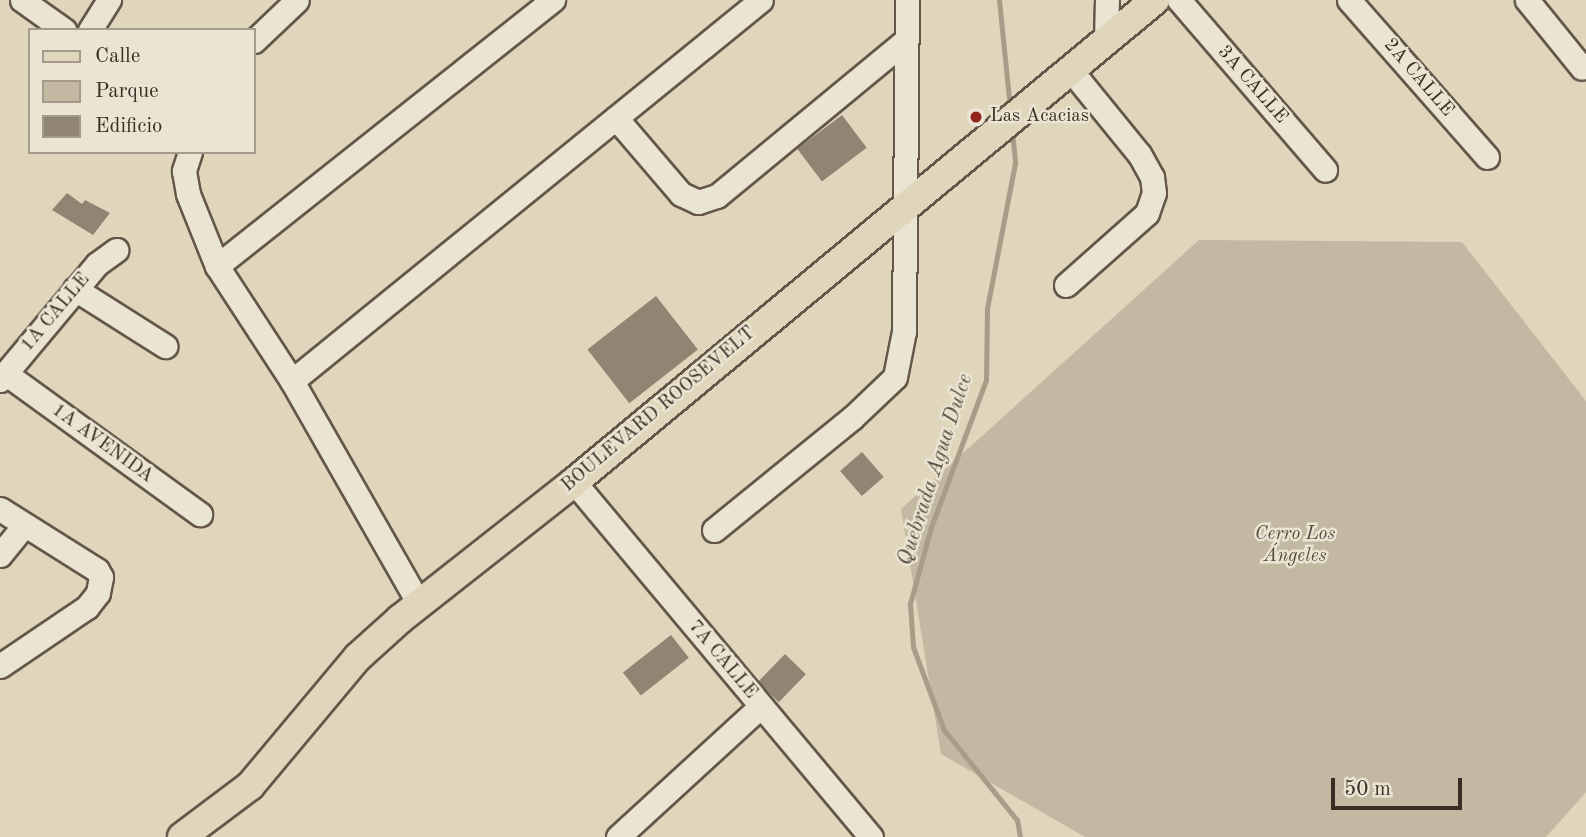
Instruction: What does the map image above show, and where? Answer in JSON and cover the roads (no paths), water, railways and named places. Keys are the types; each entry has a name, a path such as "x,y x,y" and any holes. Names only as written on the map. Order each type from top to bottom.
{"main road":[{"name":"BOULEVARD ROOSEVELT","path":"182,837 250,786 358,657 419,604 573,482 1155,0"}],"street":[{"path":"22,0 62,28"},
{"path":"91,28 109,0"},
{"path":"256,39 297,0"},
{"path":"217,266 553,0"},
{"path":"292,381 761,0"},
{"path":"714,530 895,377 904,331 908,202 907,0"},
{"path":"1106,40 1107,0"},
{"name":"3A CALLE","path":"1178,0 1325,170"},
{"name":"2A CALLE","path":"1349,0 1487,157"},
{"path":"1527,0 1582,68"},
{"path":"616,118 681,194 698,202 717,196 906,40"},
{"path":"1066,285 1147,213 1154,193 1152,177 1139,154 1070,69"},
{"path":"189,154 184,171 188,194 217,266 292,381 419,604"},
{"name":"1A CALLE","path":"2,377 75,289 116,250"},
{"path":"75,289 165,346"},
{"name":"1A AVENIDA","path":"2,377 200,514"},
{"name":"7A CALLE","path":"573,482 863,834"},
{"path":"0,509 97,570 100,585 87,607 0,666"},
{"path":"0,555 24,525"},
{"path":"618,837 760,706"}],"waterway":[{"name":"Quebrada Agua Dulce","path":"999,0 1010,108"},
{"name":"Quebrada Agua Dulce","path":"1012,132 1015,163 987,309 986,380 931,527 910,604 913,647 944,730 1017,820 1020,837"}],"place":[{"name":"Las Acacias","path":"976,117"}],"park label":[{"name":"Cerro Los Ángeles","path":"1295,546"}]}
